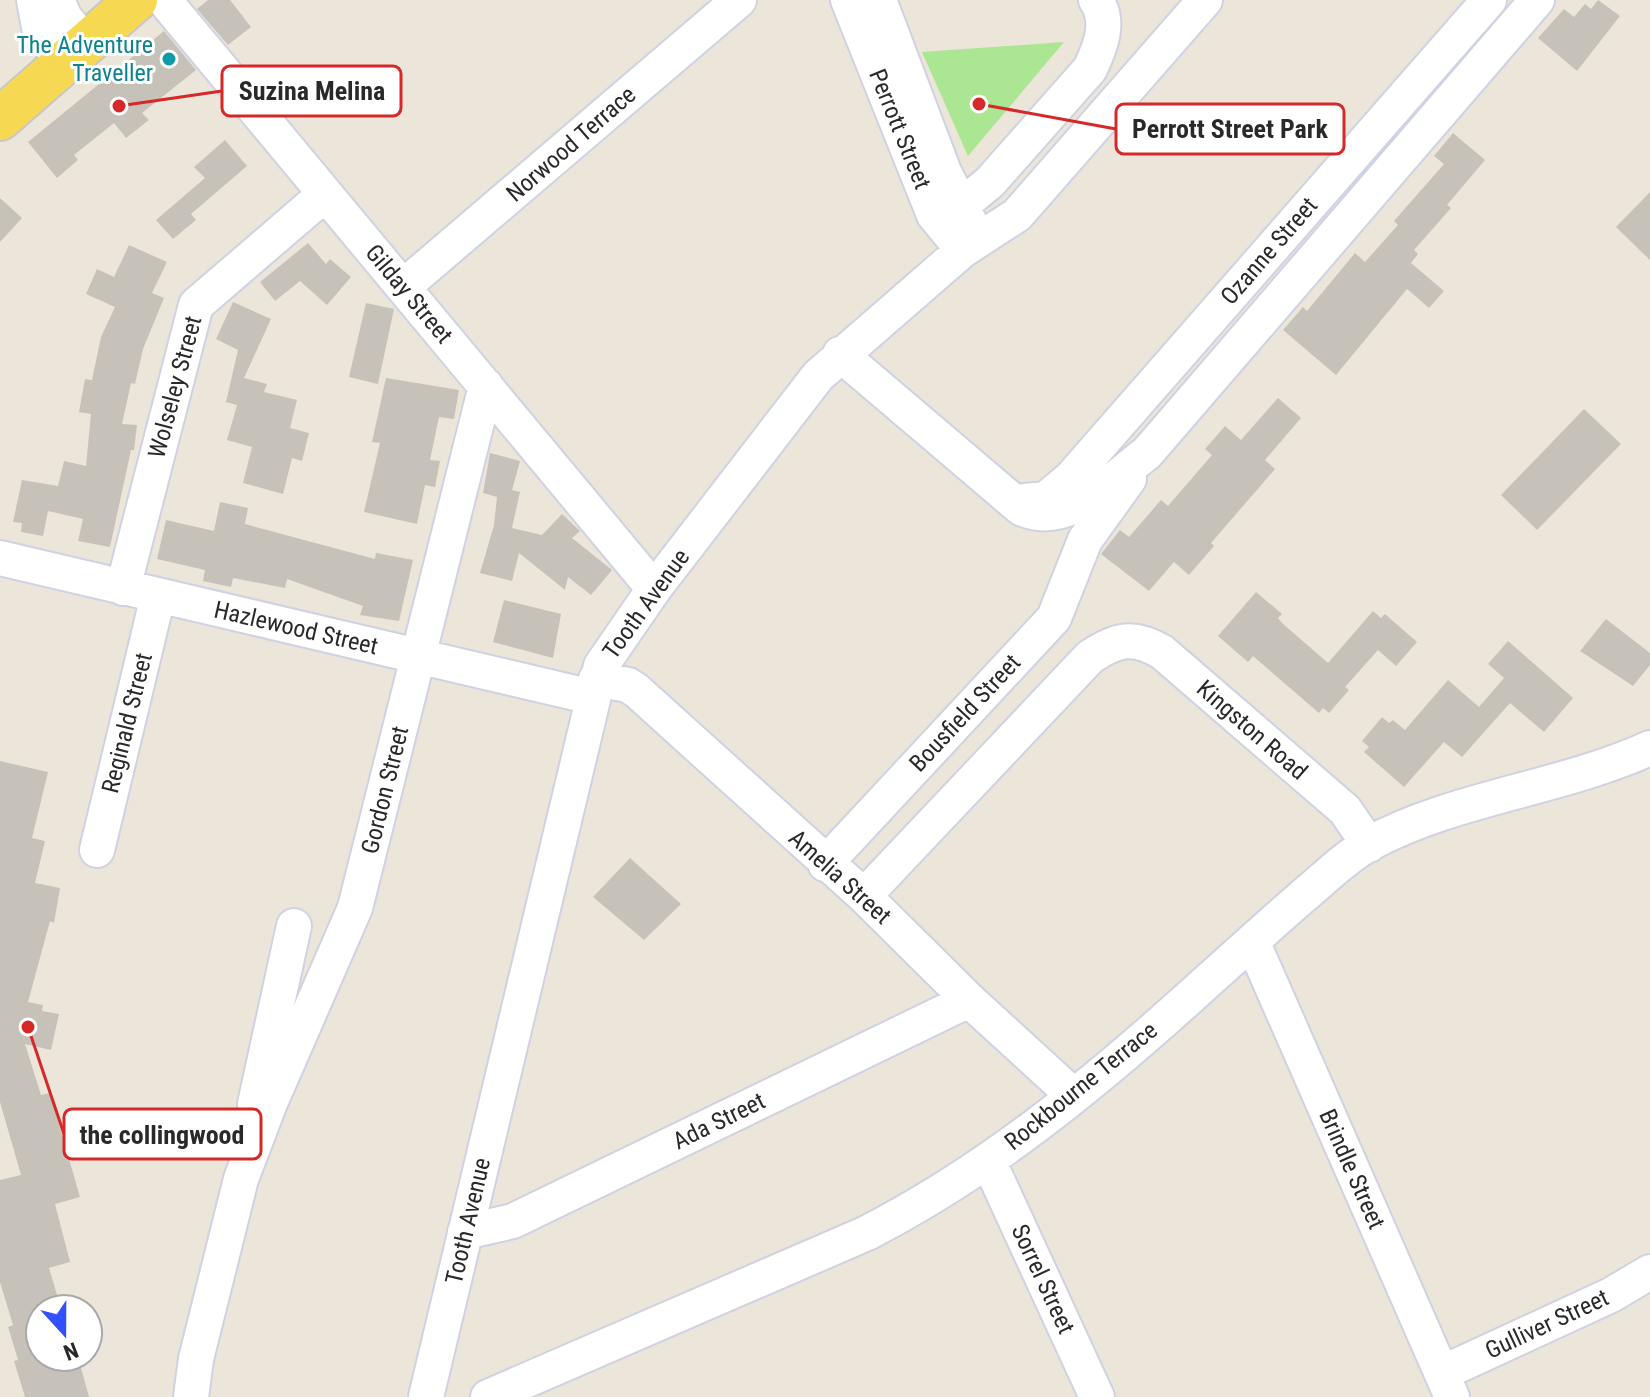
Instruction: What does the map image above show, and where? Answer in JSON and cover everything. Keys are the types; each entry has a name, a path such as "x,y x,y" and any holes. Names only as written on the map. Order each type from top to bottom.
{"main road":[{"path":"0,119 136,0"}],"street":[{"path":"34,0 40,32 75,52"},
{"path":"57,0 75,52"},
{"name":"Gilday Street","path":"164,0 654,589"},
{"name":"Norwood Terrace","path":"403,287 739,0"},
{"name":"Perrott Street","path":"848,0 934,215 971,245"},
{"name":"Perrott Street","path":"879,0 944,172 961,206 971,245"},
{"path":"961,206 990,182 1090,69 1100,47 1103,28 1101,7 1096,0"},
{"name":"Tooth Avenue","path":"426,1397 594,688 611,647 806,391 840,354 971,245 1014,218 1027,206 1205,0"},
{"name":"Ozanne Street","path":"1050,507 1071,478 1489,0"},
{"name":"Ozanne Street","path":"1081,547 1147,453 1537,0"},
{"name":"Wolseley Street","path":"123,588 196,305 325,194"},
{"path":"840,354 1005,495 1050,507"},
{"name":"Gordon Street","path":"241,1179 270,1103 355,908 486,386"},
{"name":"Ozanne Street","path":"1050,507 1080,503 1147,453"},
{"name":"Bousfield Street","path":"825,864 1054,618 1081,547"},
{"name":"Hazlewood Street","path":"0,558 420,657 594,688"},
{"name":"Reginald Street","path":"97,850 158,596"},
{"name":"Kingston Road","path":"864,896 1090,657 1120,640 1133,640 1162,652 1345,810 1369,845"},
{"name":"Amelia Street","path":"594,688 628,685 637,691 864,896 969,1000 1074,1096"},
{"name":"Rockbourne Terrace","path":"488,1397 867,1233 912,1210 988,1160 1114,1066 1339,865 1369,845 1408,827 1650,748"},
{"name":"Gordon Street","path":"191,1397 196,1359 241,1179 294,926"},
{"name":"Brindle Street","path":"1252,941 1447,1385"},
{"name":"Ada Street","path":"465,1232 513,1221 969,1000"},
{"name":"Sorrel Street","path":"988,1160 1097,1397"},
{"name":"Gulliver Street","path":"1447,1385 1650,1272"}],"green space":[{"path":"1064,42 968,156 922,52"}],"building":[{"path":"208,0 230,0 251,27 228,45 197,9"},
{"path":"1598,0 1620,16 1577,71 1538,38 1564,9 1574,17 1585,4 1591,9"},
{"path":"164,31 196,70 142,113 149,120 126,138 114,123 74,155 78,160 57,178 28,142"},
{"path":"1453,133 1485,160 1447,205 1451,208 1414,250 1418,254 1411,263 1444,291 1429,308 1407,289 1336,375 1283,330 1303,307 1307,311 1355,253 1365,262 1398,225 1394,221 1444,164 1434,156"},
{"path":"225,140 247,166 191,214 196,220 173,239 156,220 205,178 194,167"},
{"path":"1650,192 1650,260 1616,227"},
{"path":"0,198 22,218 0,242"},
{"path":"308,243 326,264 330,259 351,277 327,305 300,281 275,301 260,282"},
{"path":"129,245 167,262 152,293 164,298 143,349 135,384 131,383 122,424 137,425 134,450 131,450 110,547 78,541 83,519 48,511 43,536 21,532 22,523 13,522 22,480 58,486 64,461 86,466 91,414 79,412 85,379 92,380 101,337 115,307 86,294 97,269 114,277"},
{"path":"233,302 271,319 244,378 267,384 264,392 297,400 290,428 309,433 302,461 292,458 283,494 243,483 252,447 227,440 237,405 226,402 238,350 216,339"},
{"path":"366,303 394,309 378,384 349,377"},
{"path":"386,378 459,390 454,419 439,417 430,460 440,461 435,487 425,485 417,524 364,512 380,443 372,442"},
{"path":"1278,398 1301,418 1265,460 1275,469 1211,543 1214,546 1189,575 1174,562 1149,591 1101,554 1120,530 1129,537 1161,500 1168,506 1212,455 1205,449 1225,426 1241,440"},
{"path":"1584,409 1621,444 1537,530 1501,495"},
{"path":"490,453 520,461 512,490 520,492 512,528 542,535 562,514 580,531 572,538 612,570 591,595 568,577 565,590 519,553 512,581 480,573 494,525 497,497 483,493"},
{"path":"220,502 248,508 245,524 375,559 376,553 413,560 399,621 360,615 363,606 287,579 285,588 233,578 231,587 203,581 205,570 157,559 166,520 214,531"},
{"path":"1256,592 1282,614 1278,618 1282,623 1328,663 1373,611 1381,618 1385,614 1417,642 1396,666 1378,650 1345,687 1349,690 1329,713 1323,708 1319,713 1253,656 1248,662 1218,636"},
{"path":"504,600 561,614 553,658 493,642"},
{"path":"1606,619 1650,653 1650,665 1633,686 1580,651"},
{"path":"1508,641 1573,698 1544,732 1510,703 1462,757 1444,742 1404,787 1364,752 1369,747 1362,741 1382,717 1389,723 1393,720 1405,730 1448,680 1479,707 1504,678 1488,664"},
{"path":"0,761 48,772 32,838 45,841 35,883 60,888 54,923 50,921 28,1002 43,1005 42,1011 59,1014 51,1050 25,1044 41,1095 50,1093 80,1197 55,1204 70,1262 49,1268 56,1293 24,1293 24,1373 82,1373 89,1397 25,1397 14,1361 18,1360 8,1327 13,1325 0,1282 0,1180 21,1175 0,1102"},
{"path":"630,858 681,904 644,940 593,897"}],"place":[{"name":"The Adventure Traveller","path":"169,59"},
{"name":"Perrott Street Park","path":"979,104"},
{"name":"Suzina Melina","path":"119,106"},
{"name":"the collingwood","path":"28,1027"}]}
